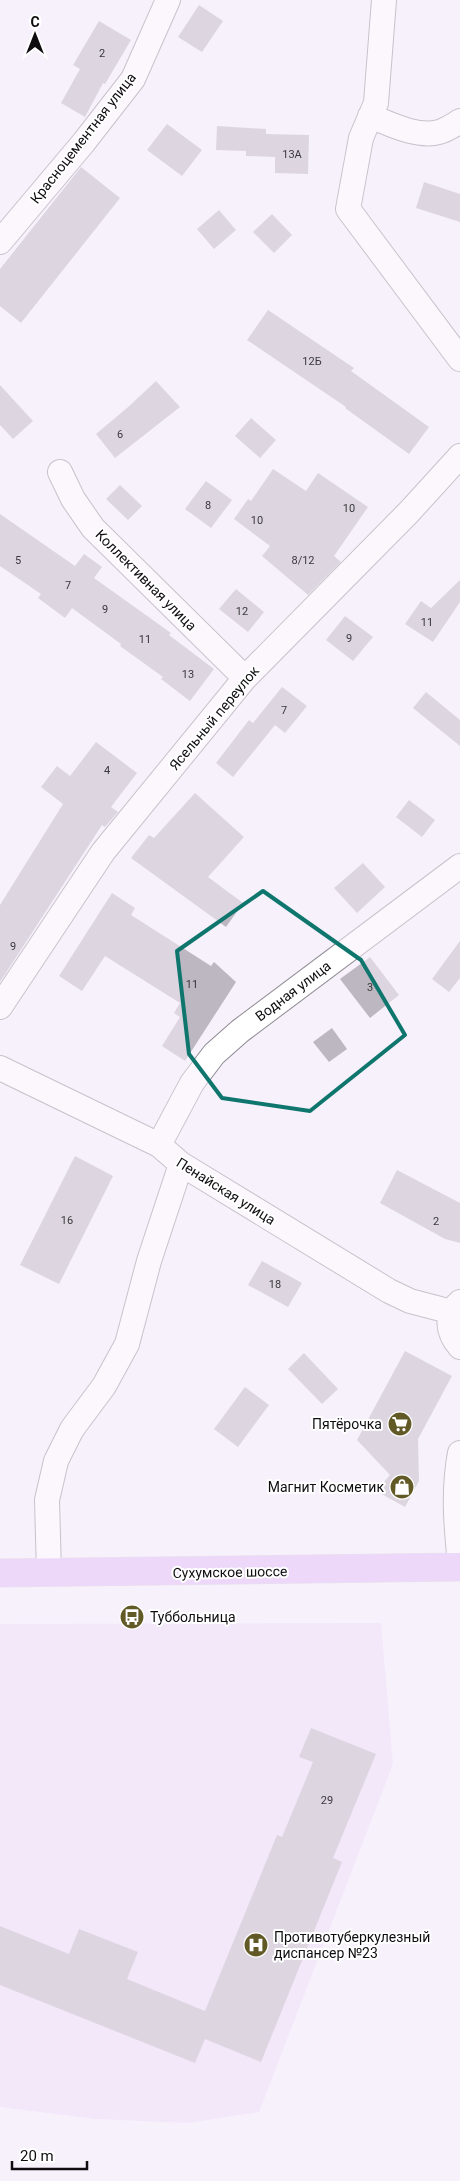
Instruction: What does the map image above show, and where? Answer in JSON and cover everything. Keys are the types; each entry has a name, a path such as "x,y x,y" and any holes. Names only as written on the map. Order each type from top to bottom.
{"highway":[{"name":"Сухумское шоссе","path":"0,1573 460,1568"}],"street":[{"name":"Красноцементная улица","path":"0,242 84,142 133,79 168,0"},
{"path":"384,0 376,103 361,138 348,209 460,359"},
{"path":"370,116 393,126 422,132 439,132 460,121"},
{"name":"Ясельный переулок","path":"0,1007 103,852 245,678 409,512 460,456"},
{"name":"Коллективная улица","path":"60,472 73,499 93,528 245,678"},
{"name":"Водная улица","path":"158,1145 192,1083 214,1054 240,1031 460,866"},
{"name":"Пенайская улица","path":"0,1068 158,1145 181,1164 389,1291 410,1301 456,1307"},
{"path":"49,1573 47,1500 56,1461 72,1429 104,1386 127,1344 149,1261 181,1164"},
{"path":"456,1307 449,1325 452,1337 460,1347"},
{"path":"460,1453 456,1475 455,1506 460,1563"}],"highlighted area":[{"path":"263,891 361,960 405,1035 310,1111 222,1098 189,1054 177,951"}],"shaded area":[{"path":"381,1623 393,1764 259,2112 187,2123 96,2119 0,2107 0,1624"}],"building":[{"path":"199,5 223,21 202,52 178,37"},
{"path":"99,21 131,40 105,84 103,83 85,117 61,103 80,69 73,65"},
{"path":"167,124 202,150 182,176 147,150"},
{"path":"217,126 266,129 266,134 309,135 308,174 275,173 275,157 246,156 246,151 216,150"},
{"path":"81,167 120,198 21,323 0,306 0,269"},
{"path":"424,182 460,194 460,222 416,208"},
{"path":"219,210 236,230 214,249 197,229"},
{"path":"272,214 292,235 274,253 253,232"},
{"path":"268,310 354,368 351,371 429,427 409,454 346,407 247,340"},
{"path":"156,381 180,407 115,458 96,434"},
{"path":"0,385 33,421 13,439 0,425"},
{"path":"251,418 276,440 260,458 235,436"},
{"path":"273,469 306,491 318,473 368,507 334,556 341,562 308,595 262,556 270,546 234,519 248,499 251,501"},
{"path":"206,481 232,500 211,528 185,509"},
{"path":"120,485 142,506 128,520 106,499"},
{"path":"0,514 75,566 84,554 102,567 94,578 171,633 169,635 214,669 190,701 161,679 163,677 72,608 65,618 38,598 41,594 0,566"},
{"path":"460,580 460,602 433,642 405,624 421,601 431,608"},
{"path":"236,589 264,612 248,632 219,609"},
{"path":"345,616 373,637 353,661 326,640"},
{"path":"282,687 307,706 285,733 275,725 233,777 216,763 249,720 253,723"},
{"path":"426,692 460,720 460,746 413,708"},
{"path":"96,742 137,773 111,807 118,812 105,827 102,825 0,982 0,905 63,804 41,787 57,766 70,776"},
{"path":"195,793 244,837 208,877 243,903 226,927 131,858 149,835 154,838"},
{"path":"409,800 435,820 422,837 396,817"},
{"path":"363,863 385,887 357,913 334,888"},
{"path":"112,893 135,908 131,915 211,966 214,962 236,982 185,1061 162,1046 180,1017 174,1013 180,1003 105,956 82,991 59,976"},
{"path":"460,941 460,978 449,992 432,979"},
{"path":"370,957 399,995 370,1018 340,979"},
{"path":"332,1028 347,1049 329,1062 313,1042"},
{"path":"75,1156 113,1176 59,1284 20,1265"},
{"path":"397,1170 460,1203 460,1243 445,1239 380,1203"},
{"path":"262,1261 302,1283 288,1307 248,1285"},
{"path":"405,1351 452,1376 418,1439 419,1481 405,1507 376,1491 390,1475 357,1440"},
{"path":"304,1353 338,1389 322,1404 288,1369"},
{"path":"245,1387 269,1405 238,1447 214,1429"},
{"path":"311,1728 376,1754 333,1858 342,1862 261,2062 205,2039 195,2063 0,1985 0,1926 69,1954 79,1929 138,1952 127,1979 205,2011 277,1835 282,1837 313,1762 299,1757"}],"place":[{"name":"Пятёрочка","path":"400,1424"},
{"name":"Магнит Косметик","path":"402,1487"},
{"name":"Туббольница","path":"132,1617"},
{"name":"Противотуберкулезный диспансер №23","path":"256,1945"}]}
